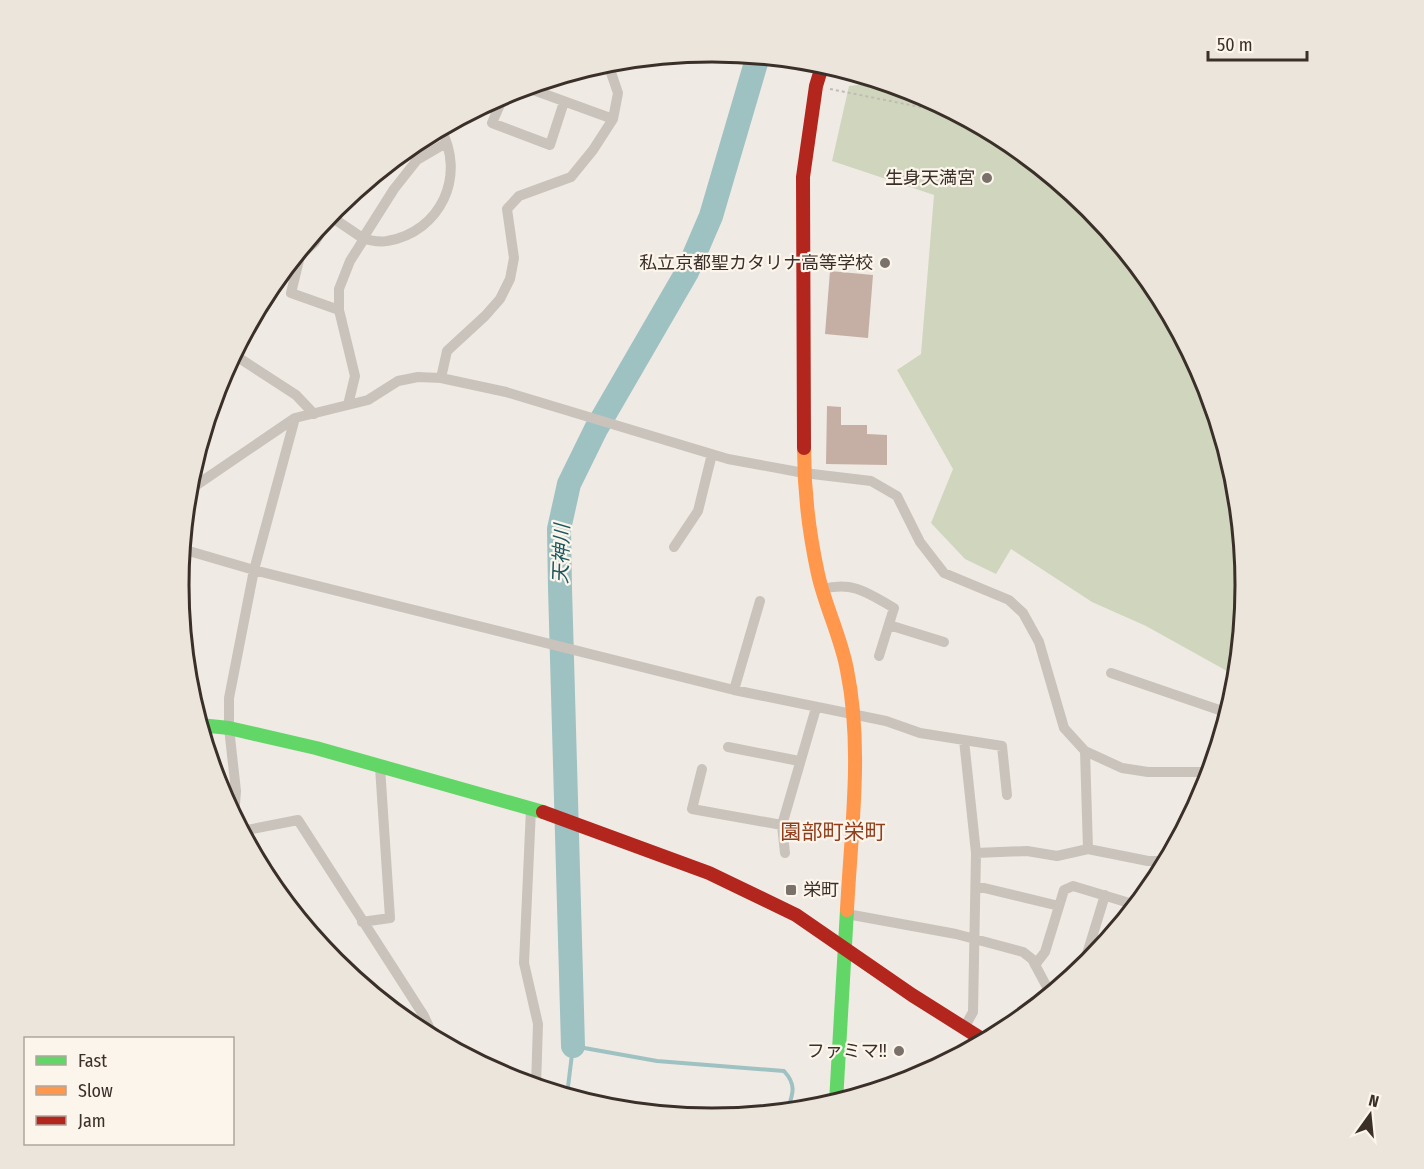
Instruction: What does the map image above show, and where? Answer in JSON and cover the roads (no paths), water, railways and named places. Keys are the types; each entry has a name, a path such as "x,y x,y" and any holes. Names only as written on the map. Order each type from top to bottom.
{"street":[{"path":"441,378 447,351 500,299 510,279 514,258 507,209 519,196 571,177 613,119 618,93 611,72"},
{"path":"820,73 803,177 804,473 812,545 847,669 853,716 855,759 837,1092"},
{"path":"537,92 613,119"},
{"path":"499,107 492,123 550,145 564,102"},
{"path":"338,219 363,238 386,242 416,230 443,205 450,183 451,161 443,137"},
{"path":"348,405 355,376 339,310 339,289 343,275 394,189 417,160 446,143"},
{"path":"298,265 291,293 339,310"},
{"path":"240,359 296,395 314,414"},
{"path":"199,483 295,418 368,400 398,381 418,376 441,378 506,392 712,454 804,473 872,481 897,496 920,542 945,573 1009,600 1023,614 1039,642 1064,728 1085,751 1131,769 1148,772 1200,772"},
{"path":"235,799 228,728 229,698 254,570 295,418"},
{"path":"674,547 698,511 712,454"},
{"path":"190,551 254,570 555,647 734,690 886,721 920,733 1002,746 1007,795"},
{"path":"823,589 840,585 861,590 894,608 879,656"},
{"path":"734,690 760,602"},
{"path":"889,625 944,642"},
{"path":"1111,673 1219,710"},
{"path":"785,853 782,825 816,708"},
{"path":"209,726 228,728 316,748 576,822 756,893 796,915 912,995 976,1035"},
{"path":"964,740 976,853 973,1012 964,1028"},
{"path":"728,747 799,761"},
{"path":"1085,751 1088,849"},
{"path":"362,922 390,918 380,767"},
{"path":"702,769 692,809 782,825"},
{"path":"531,809 524,963 538,1024 537,1077"},
{"path":"250,829 298,820 427,1023"},
{"path":"976,853 1027,851 1056,856 1088,849 1156,861"},
{"path":"976,885 1059,906"},
{"path":"1035,965 1045,952 1064,890 1073,886 1128,902"},
{"path":"1089,946 1105,895"},
{"path":"847,915 975,939 1023,952 1035,965 1046,986"}],"waterway":[{"name":"天神川","path":"573,1046 559,529 569,484 596,429 687,272 711,216 756,64"},
{"path":"568,1087 573,1046 657,1061 784,1071 792,1085 791,1101"}],"place":[{"name":"生身天満宮","path":"987,178"},
{"name":"私立京都聖カタリナ高等学校","path":"885,263"},
{"name":"栄町","path":"791,890"},
{"name":"ファミマ!!","path":"899,1051"}],"district":[{"name":"園部町栄町","path":"833,832"}]}
